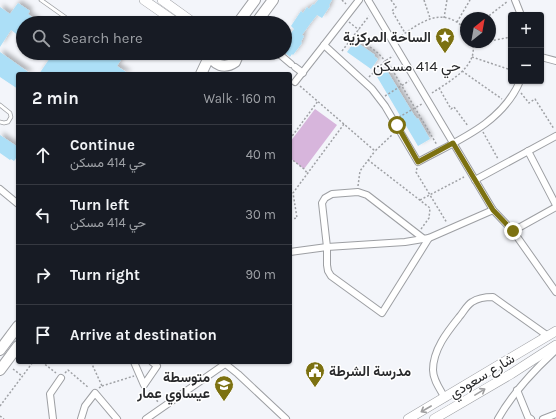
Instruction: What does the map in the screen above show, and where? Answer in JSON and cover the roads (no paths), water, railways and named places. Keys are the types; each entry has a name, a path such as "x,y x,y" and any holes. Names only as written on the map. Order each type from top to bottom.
{"main road":[{"path":"144,0 167,16"},
{"path":"162,0 184,16"},
{"path":"243,16 255,0"},
{"path":"261,16 273,0"},
{"path":"202,72 207,60"},
{"path":"213,60 219,70 231,65 236,60"},
{"path":"0,350 16,329"},
{"name":"شارع سعودي","path":"408,419 552,334"},
{"name":"شارع سعودي","path":"434,419 511,374 556,345"},
{"path":"3,366 16,349"}],"street":[{"path":"296,82 359,0"},
{"path":"368,0 493,210 513,231 556,292"},
{"path":"515,0 520,12"},
{"path":"324,45 365,82 380,99 418,162 472,133 495,116 508,103 518,84"},
{"path":"544,58 556,61"},
{"path":"287,60 303,73"},
{"path":"475,180 556,136"},
{"path":"513,231 556,206 528,151"},
{"path":"0,189 16,202"},
{"path":"358,192 367,195 418,234 427,238 382,313 331,276 328,271 322,203 325,198 332,194 358,192"},
{"path":"292,252 327,247 405,242 427,238 493,210"},
{"path":"445,398 436,382 433,371 434,360 440,345 449,330 471,302 477,299 493,297 552,334"},
{"path":"498,419 529,375 556,350"},
{"path":"135,364 144,385 157,366 154,364"},
{"path":"146,419 223,364"},
{"path":"225,364 246,381 286,419"},
{"path":"54,419 50,394 61,378"},
{"path":"517,390 528,417 532,419"},
{"path":"81,419 85,406 95,393 113,418"},
{"path":"543,419 556,414"}],"lane":[{"path":"41,0 64,16"},
{"path":"0,104 10,112 11,117 10,121 6,123 0,122"}],"place":[{"name":"الساحة المركزية","path":"445,54"},
{"name":"مدرسة الشرطة","path":"315,388"},
{"name":"متوسطة عيساوي عمار","path":"224,402"}],"district":[{"name":"حي 414 مسكن","path":"417,66"}]}
